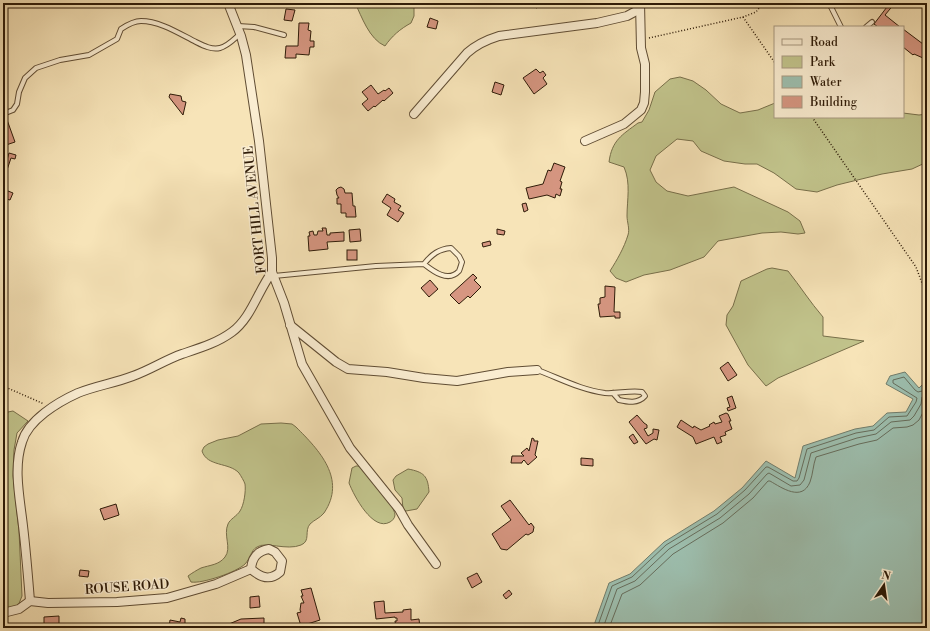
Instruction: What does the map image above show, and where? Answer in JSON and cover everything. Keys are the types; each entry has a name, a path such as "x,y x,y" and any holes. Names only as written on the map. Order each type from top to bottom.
{"street":[{"name":"FORT HILL AVENUE","path":"228,3 239,30 246,55 259,141 273,274 284,303 302,364 350,448 399,509 408,525 436,564"},
{"path":"585,141 624,124 641,110 645,92 645,64 641,48 640,6"},
{"path":"414,114 467,53 475,45 485,40 499,36 597,23 627,16 640,6"},
{"path":"3,613 19,609 30,601 18,474 18,461 26,431 34,422 53,408 77,394 134,376 182,354 220,340 241,324 260,289 273,274"},
{"path":"290,325 336,362 348,369 457,381 508,372 537,370"},
{"name":"ROUSE ROAD","path":"30,601 48,603 117,602 167,598 216,584 251,570"}],"lane":[{"path":"829,3 840,26"},
{"path":"3,114 13,110 17,104 19,92 25,78 36,68 60,60 89,56 117,39 121,29 128,24 140,21 151,22 210,49 220,48 229,44 239,30 254,27 284,35"},
{"path":"867,26 872,22"},
{"path":"273,274 424,264 440,275 450,276 458,271 462,262 459,256 451,248 442,249 430,257 424,264"},
{"path":"537,370 585,388 605,393 638,391 642,392 645,396 642,400 628,402 619,400 613,393"}],"path":[{"path":"641,39 743,17 756,12 763,3"},
{"path":"743,17 774,62"},
{"path":"813,118 916,267 925,291 927,291"},
{"path":"3,386 53,408"}],"green space":[{"path":"355,3 414,3 414,16 411,23 396,33 385,46 379,43 370,33"},
{"path":"680,77 693,81 706,90 721,104 740,113 758,110 774,103 774,118 904,118 904,113 919,115 927,114 927,162 912,169 882,174 837,185 817,192 796,189 774,173 757,164 724,161 701,151 693,141 677,139 656,156 650,170 656,182 667,191 688,196 734,187 788,212 800,221 805,233 762,233 718,241 704,257 670,270 644,275 626,282 616,278 610,271 618,258 629,230 627,216 628,185 626,173 624,167 609,162 610,154 615,143 627,131 638,123 642,122 649,110 655,92 670,79"},
{"path":"772,268 788,271 823,317 823,336 864,341 778,378 766,386 748,365 726,325 727,315 733,306 741,281"},
{"path":"13,411 28,421 17,433 14,450 13,476 19,531 22,596 18,606 3,608 3,413"},
{"path":"261,424 292,424 296,427 321,455 327,466 333,488 330,500 324,513 310,524 307,530 306,541 301,545 289,547 261,545 253,550 248,560 241,567 227,574 211,579 191,582 188,576 201,568 223,560 225,557 228,550 226,533 228,524 240,511 245,494 245,484 239,473 230,467 208,460 202,451 204,447 218,440 238,436"},
{"path":"362,466 391,504 395,515 391,522 384,524 377,522 365,511 355,496 349,483 352,468"},
{"path":"408,469 421,473 426,478 429,492 417,509 406,511 403,509 402,498 395,490 393,480 396,476"}],"water":[{"path":"905,372 919,388 927,380 927,628 593,628 609,583 630,574 664,542 714,511 742,488 766,461 795,478 803,446 855,429 873,426 887,413 906,412 913,399 886,384 890,376"}],"building":[{"path":"528,3 539,3 537,8 528,5"},
{"path":"890,3 895,3 885,15 899,26 877,26 874,24"},
{"path":"286,9 295,10 292,21 284,20"},
{"path":"430,18 438,21 436,29 427,27"},
{"path":"299,23 309,23 308,30 311,31 310,41 314,41 314,47 310,47 309,55 296,54 296,58 285,58 286,46 298,46"},
{"path":"904,30 927,47 927,53 923,58 914,54 913,55 904,48"},
{"path":"536,69 540,73 543,71 546,75 543,78 547,84 534,94 523,78"},
{"path":"495,82 504,85 501,95 492,92"},
{"path":"371,85 378,94 389,88 393,93 384,101 383,100 368,111 362,104 368,99 362,92"},
{"path":"170,94 181,96 182,101 186,102 183,115 169,97"},
{"path":"6,117 15,142 6,145 3,136 3,118"},
{"path":"9,153 16,155 15,159 11,158 6,173 3,172 3,158 7,160"},
{"path":"554,163 565,167 560,181 562,182 560,189 562,189 560,196 556,194 555,198 547,195 529,199 526,188 543,184 548,170 551,171"},
{"path":"341,187 344,189 345,193 352,193 356,217 346,217 346,213 341,213 341,204 337,204 337,198 339,198 336,190"},
{"path":"3,189 13,193 10,200 3,198"},
{"path":"387,194 395,199 394,202 401,206 398,210 404,213 398,222 387,215 391,208 382,202"},
{"path":"526,203 528,210 524,212 522,204"},
{"path":"322,228 326,228 327,235 330,235 330,233 344,232 344,241 327,242 328,249 309,251 309,232 313,231 314,235 317,235 318,231 323,231"},
{"path":"360,229 361,241 350,242 349,230"},
{"path":"497,229 505,231 504,235 497,234"},
{"path":"490,241 491,245 483,247 482,243"},
{"path":"347,250 357,250 357,260 347,260"},
{"path":"473,274 477,278 474,280 481,287 470,298 468,296 459,304 450,295"},
{"path":"430,280 438,289 429,297 421,288"},
{"path":"605,286 615,287 614,312 620,312 620,318 615,318 615,316 600,317 598,304 600,304 600,298 605,297"},
{"path":"728,362 737,375 728,381 720,368"},
{"path":"732,396 736,408 728,411 727,408 730,407 727,398"},
{"path":"726,413 731,421 729,421 732,429 725,432 726,435 720,437 722,442 717,444 714,437 696,444 693,437 677,427 681,420 693,428 694,426 701,430 710,426 709,425 714,422 715,424 722,422 719,416"},
{"path":"637,415 647,425 647,428 644,429 648,436 653,433 653,429 659,430 657,440 654,439 646,444 629,422"},
{"path":"633,434 638,442 634,444 629,437"},
{"path":"532,438 534,441 538,441 535,455 537,457 528,465 524,460 522,463 511,463 512,456 524,456 521,453 527,448 529,451"},
{"path":"581,458 593,459 593,466 581,465"},
{"path":"510,500 529,525 531,523 534,527 533,532 528,535 526,534 507,550 501,549 492,534 511,520 501,506"},
{"path":"116,504 119,515 104,520 100,509"},
{"path":"80,570 89,571 88,577 79,576"},
{"path":"477,573 482,582 472,588 467,578"},
{"path":"311,588 320,620 301,626 297,613 301,612 301,603 304,603 301,596 303,596 301,590"},
{"path":"509,590 512,594 506,599 503,595"},
{"path":"259,596 260,607 250,608 250,597"},
{"path":"384,601 385,613 403,612 403,610 411,609 411,620 419,619 420,628 396,628 395,621 397,621 397,618 395,617 376,619 374,602"},
{"path":"59,616 59,625 44,626 44,617"},
{"path":"181,618 185,619 185,624 193,625 193,628 169,628 170,620 180,622"},
{"path":"264,618 264,628 230,628 229,624 241,619"},
{"path":"114,625 115,628 100,628 100,626"}]}
